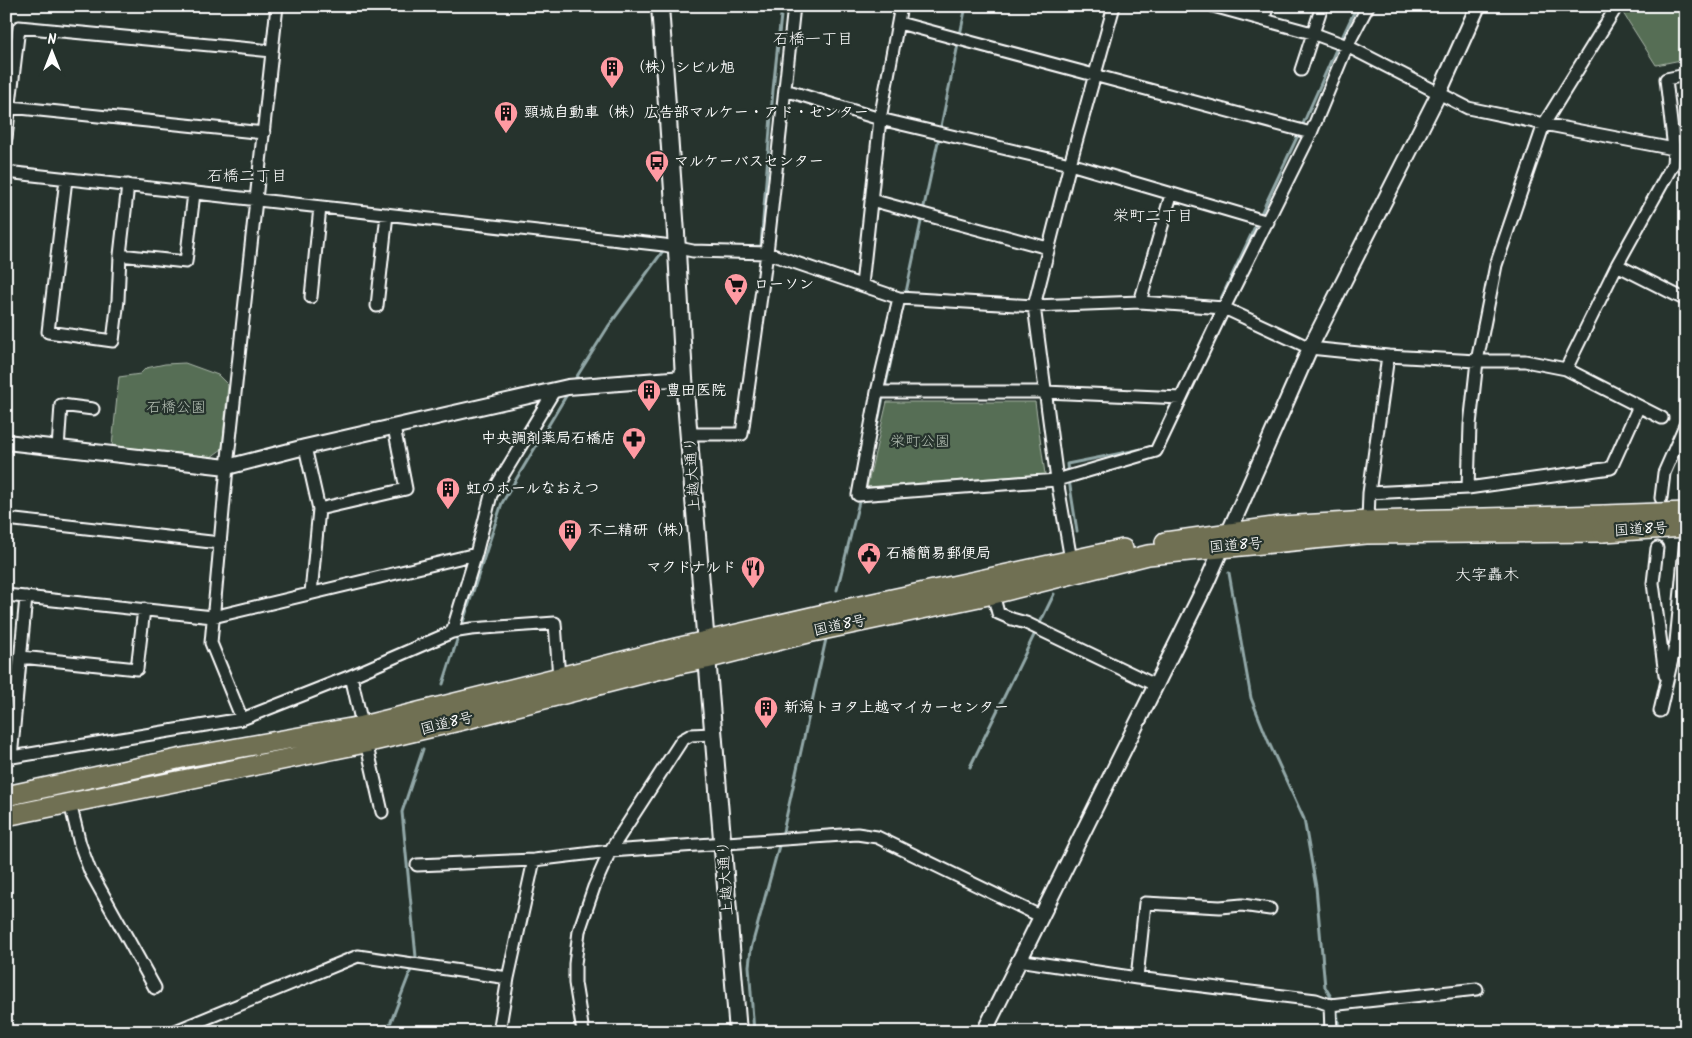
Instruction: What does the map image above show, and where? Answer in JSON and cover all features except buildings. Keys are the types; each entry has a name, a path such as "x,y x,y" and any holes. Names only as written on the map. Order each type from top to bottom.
{"highway":[{"name":"国道8号","path":"6,796 187,757 364,735 468,719 680,664 706,651 846,609 1071,560 1183,538 1224,541 1604,523 1686,512"},
{"name":"国道8号","path":"6,816 364,735 559,678 808,633 993,594 1148,555 1224,541 1281,526 1368,521 1604,523 1686,527"}],"main road":[{"name":"上越大通り","path":"660,6 677,246 684,378 738,1032"}],"street":[{"path":"242,719 211,642 227,467 277,6"},
{"path":"690,434 742,434 767,254 794,6"},
{"path":"862,285 880,119 902,6"},
{"path":"1071,560 1044,392 1034,306 1070,164 1114,6"},
{"path":"1213,6 1312,33 1347,46 1468,108 1674,149"},
{"path":"1264,19 1267,6"},
{"path":"1301,70 1322,6"},
{"path":"898,298 876,392 858,495 1057,480 1156,451 1224,308 1312,132 1347,46 1368,6"},
{"path":"984,1032 1201,592 1310,348 1438,93 1478,6"},
{"path":"1468,488 1470,425 1477,361 1496,265 1544,124 1617,6"},
{"path":"899,23 1312,132"},
{"path":"6,138 19,28 272,51"},
{"path":"1566,369 1617,265 1674,164 1666,79 1686,75"},
{"path":"785,90 880,119 1070,164 1268,222"},
{"path":"10,107 264,133"},
{"path":"6,172 677,246 693,251 767,254 898,298 1034,306 1140,302 1224,308 1310,348 1388,356 1477,361 1525,361 1566,369 1662,418"},
{"path":"66,179 48,332 113,341 128,186"},
{"path":"120,255 186,262 194,193"},
{"path":"1140,302 1171,195"},
{"path":"871,200 1048,248"},
{"path":"311,297 320,207"},
{"path":"377,306 387,214"},
{"path":"1617,265 1686,300"},
{"path":"1368,521 1369,493 1388,356"},
{"path":"6,442 227,467 305,447 568,387 684,378"},
{"path":"455,632 491,495 554,391"},
{"path":"876,392 1044,392 1181,398"},
{"path":"58,448 61,406 93,409"},
{"path":"1369,493 1468,488 1611,468 1639,406"},
{"path":"1661,498 1664,473 1686,423"},
{"path":"319,508 406,489 394,427"},
{"path":"305,447 319,508 311,593"},
{"path":"6,519 220,543"},
{"path":"1657,548 1653,583 1665,678 1660,711 1676,642 1686,538"},
{"path":"6,595 144,608 213,617 476,554"},
{"path":"993,594 998,613 1003,616 1026,622 1155,685"},
{"path":"26,597 21,657 8,758 242,719 455,632 472,628 555,623 559,678"},
{"path":"21,657 137,669 144,608"},
{"path":"351,676 382,812"},
{"path":"583,1032 575,983 575,964 579,931 594,887 610,851 682,740 691,735 712,734"},
{"path":"70,803 80,844 90,871 154,988"},
{"path":"417,865 534,860 610,851 857,834 877,837 1042,917"},
{"path":"499,1032 508,978 534,860"},
{"path":"1137,978 1145,903 1220,907 1242,905 1270,909"},
{"path":"173,1032 358,956 508,978"},
{"path":"1018,960 1137,978 1316,1000 1330,1005 1477,989"},
{"path":"1330,1005 1331,1032"}],"green space":[{"path":"1627,6 1686,6 1686,59 1656,65 1623,13"},
{"name":"石橋公園","path":"185,363 218,375 228,385 222,449 211,457 112,446 119,377 140,374 146,368 165,364"},
{"name":"栄町公園","path":"887,402 1035,402 1045,474 867,487"}],"waterway":[{"path":"745,247 761,246 773,90 782,6"},
{"path":"940,131 966,6"},
{"path":"1341,40 1357,6"},
{"path":"1218,305 1338,45"},
{"path":"923,211 939,137"},
{"path":"905,297 922,217"},
{"path":"574,381 608,327 665,248"},
{"path":"1176,396 1216,311"},
{"path":"874,441 901,313"},
{"path":"461,628 502,503 569,391"},
{"path":"1068,474 1067,464 1152,447 1173,401"},
{"path":"1069,480 1077,531"},
{"path":"837,590 860,498"},
{"path":"1229,573 1251,698 1269,743 1304,819 1316,887 1325,987 1334,1002"},
{"path":"970,767 1054,594"},
{"path":"443,684 459,634"},
{"path":"782,836 826,639"},
{"path":"415,961 402,812 423,749"},
{"path":"754,1032 749,966 751,949 780,842"},
{"path":"387,1032 412,967"},
{"path":"1337,1008 1339,1032"}],"place":[{"name":"（株）シビル旭","path":"612,89"},
{"name":"頸城自動車（株）広告部マルケー・アド・センター","path":"506,134"},
{"name":"マルケーバスセンター","path":"657,183"},
{"name":"ローソン","path":"736,306"},
{"name":"豊田医院","path":"649,412"},
{"name":"中央調剤薬局石橋店","path":"634,460"},
{"name":"虹のホールなおえつ","path":"448,510"},
{"name":"不二精研（株）","path":"570,552"},
{"name":"石橋簡易郵便局","path":"869,575"},
{"name":"マクドナルド","path":"753,589"},
{"name":"新潟トヨタ上越マイカーセンター","path":"766,729"}],"district":[{"name":"石橋一丁目","path":"813,39"},
{"name":"石橋二丁目","path":"247,176"},
{"name":"栄町二丁目","path":"1153,216"},
{"name":"大字轟木","path":"1487,575"}]}
